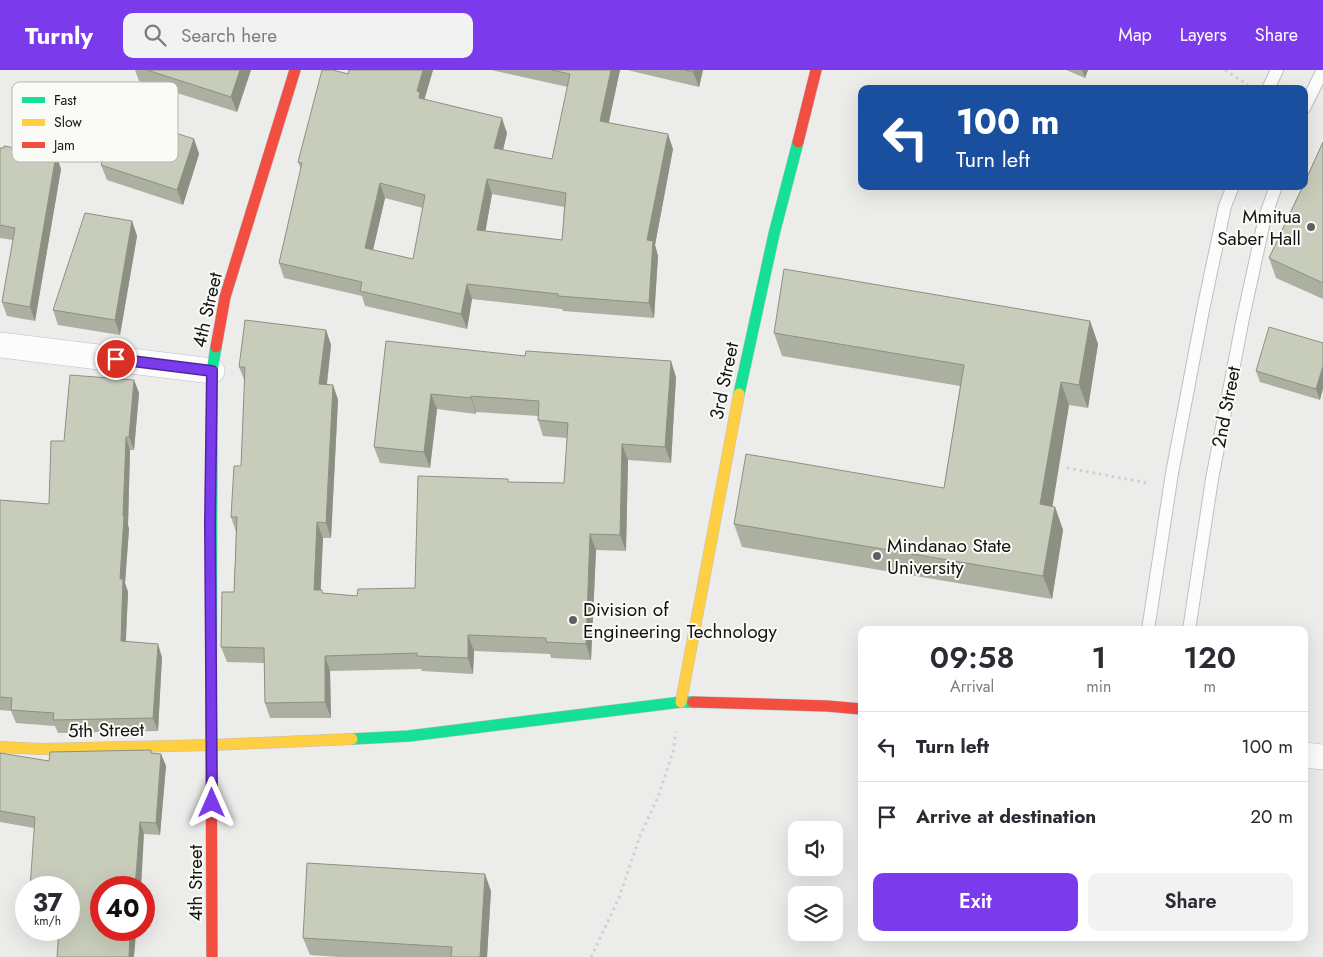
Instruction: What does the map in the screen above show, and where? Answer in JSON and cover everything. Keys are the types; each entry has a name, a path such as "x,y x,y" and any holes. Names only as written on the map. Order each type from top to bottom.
{"street":[{"name":"4th Street","path":"212,957 210,524 212,371 225,297 295,70"},
{"name":"3rd Street","path":"680,702 734,417 774,234 816,70"},
{"path":"0,345 212,371"},
{"name":"5th Street","path":"0,747 41,749 212,745 409,736 680,702 827,706 858,709"},
{"path":"1308,755 1323,757"}],"lane":[{"path":"1270,85 1277,70"},
{"path":"1308,100 1323,70"},
{"path":"1149,626 1170,488 1203,310 1231,190"},
{"name":"2nd Street","path":"1190,626 1212,479 1241,328 1265,217 1275,190"}],"path":[{"path":"1225,70 1248,85"},
{"path":"1067,468 1170,488"},
{"path":"591,957 619,898 640,836 658,797 673,752 680,702"}],"building":[{"path":"147,70 240,70 231,97"},
{"path":"322,70 333,70 348,74 349,70 423,70 417,91 420,92 419,98 502,118 494,148 552,159 570,74 551,70 611,70 600,121 668,134 647,240 653,241 649,303 558,296 558,294 467,284 461,314 360,291 362,282 279,263 302,163 298,162","holes":["487,179 566,193 562,240 477,230","380,183 425,195 413,259 365,248"]},
{"path":"178,134 194,139 177,190 101,165 102,162 178,162"},
{"path":"1323,142 1323,283 1269,258 1301,190 1308,190 1308,175"},
{"path":"4,146 12,147 12,162 55,162 30,307 2,302 15,228 0,225 0,148 4,148"},
{"path":"85,213 132,221 115,320 53,310"},
{"path":"784,269 1090,321 1079,385 1061,382 1040,504 1055,507 1043,576 734,524 746,454 944,488 964,365 774,333"},
{"path":"245,320 326,330 319,384 333,385 326,523 317,522 314,590 322,590 322,593 357,596 358,589 415,588 418,476 508,479 508,482 564,483 568,423 538,420 539,401 431,394 424,452 374,447 386,341 525,356 526,351 671,361 665,447 622,444 620,535 590,534 586,644 546,642 546,638 468,635 468,658 417,656 417,653 325,656 325,702 265,703 264,648 221,647 222,592 234,592 237,517 231,517 234,466 241,466 245,367 239,367"},
{"path":"1269,327 1323,343 1323,366 1316,389 1256,371"},
{"path":"70,375 134,380 129,437 126,437 120,579 123,579 121,641 158,644 153,718 53,720 54,713 11,710 12,698 0,697 0,500 49,504 51,441 64,441"},
{"path":"151,750 151,753 161,754 156,823 140,822 136,876 90,876 90,941 130,941 129,957 57,957 58,941 80,941 80,876 31,876 35,817 0,811 0,753 49,761 50,752"},
{"path":"307,863 485,874 480,957 451,957 452,947 303,938"}],"traffic: fast":[{"path":"739,394 774,234 798,142"},
{"path":"211,712 212,371 216,347"},
{"path":"352,739 409,736 693,702"}],"traffic: slow":[{"path":"681,702 739,394"},
{"path":"0,747 41,749 352,739"}],"traffic: jam":[{"path":"216,347 225,297 295,70"},
{"path":"798,142 816,70"},
{"path":"693,702 858,709"},
{"path":"211,712 212,957"}],"place":[{"name":"Mmitua Saber Hall","path":"1311,227"},
{"name":"Mindanao State University","path":"877,556"},
{"name":"Division of Engineering Technology","path":"573,620"}],"route":[{"path":"116,359 212,371 210,524 212,803"}]}
